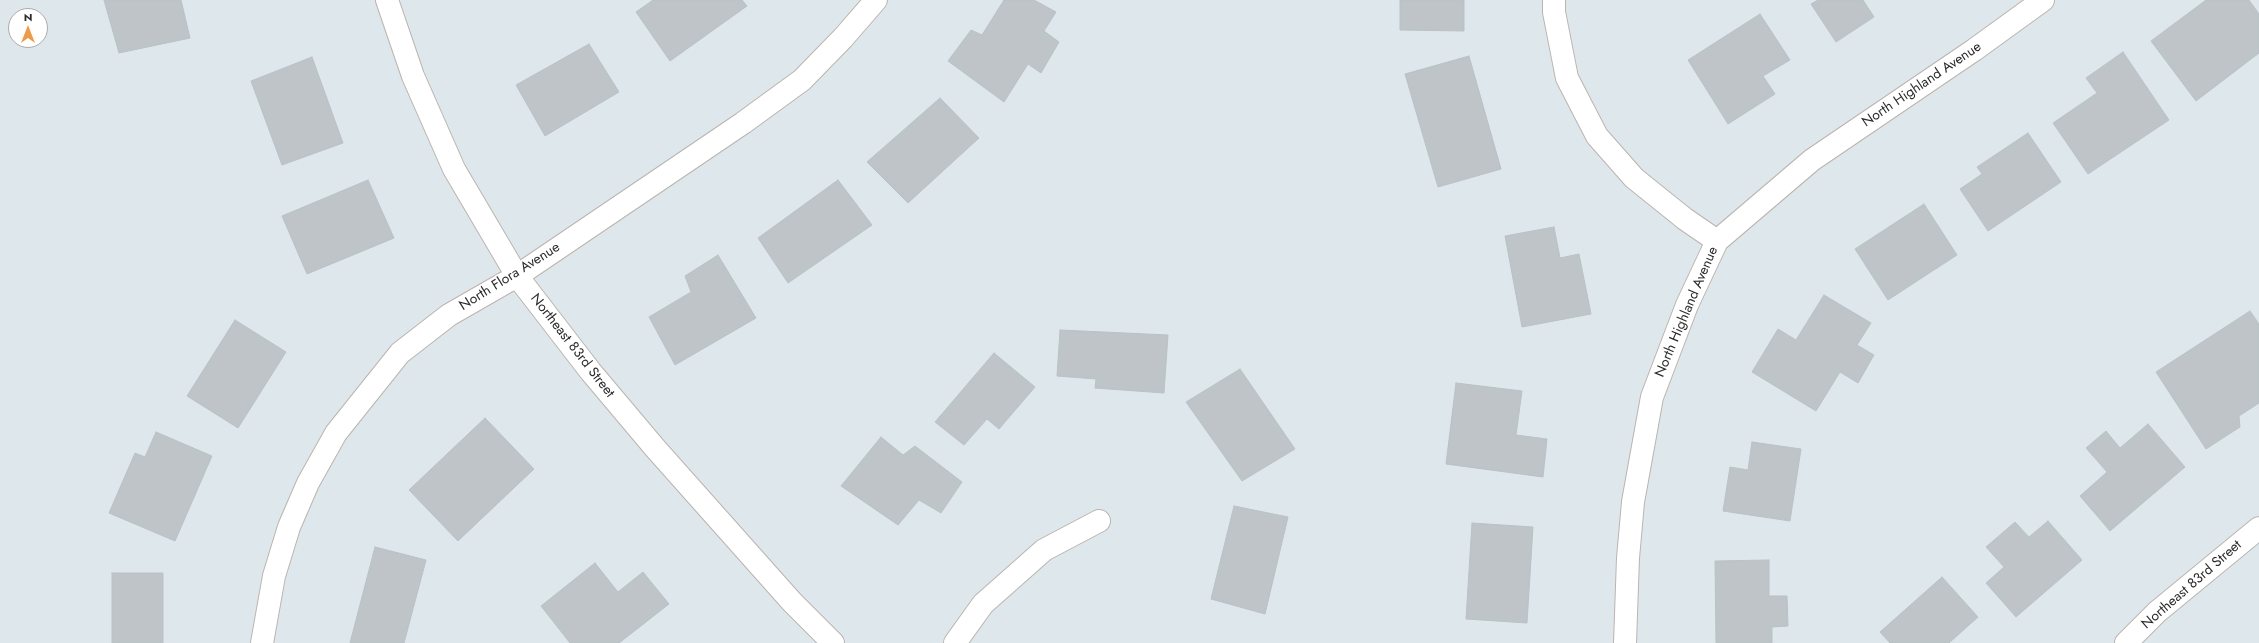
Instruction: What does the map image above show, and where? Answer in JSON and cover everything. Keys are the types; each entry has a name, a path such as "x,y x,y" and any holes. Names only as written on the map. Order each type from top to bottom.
{"street":[{"name":"Northeast 83rd Street","path":"387,0 413,76 454,169 517,276 591,372 656,448 792,602 833,643"},
{"name":"North Flora Avenue","path":"262,643 274,576 290,527 308,483 336,433 400,353 450,315 517,276 736,127 802,80 843,38 876,0"},
{"path":"1554,0 1554,12 1567,78 1597,136 1634,178 1685,219 1717,241"},
{"name":"North Highland Avenue","path":"1625,643 1628,558 1633,502 1652,397 1687,304 1717,241 1812,160 1974,50 2043,0"},
{"path":"955,643 984,604 1044,550 1099,521"},
{"name":"Northeast 83rd Street","path":"2126,643 2157,612 2259,528"}],"building":[{"path":"104,0 181,0 190,38 119,53"},
{"path":"653,0 742,0 747,6 670,61 636,12"},
{"path":"1004,0 1034,0 1056,12 1044,31 1059,42 1041,73 1028,64 1004,102 948,61 971,30 982,35"},
{"path":"1400,0 1464,0 1464,31 1400,30"},
{"path":"1818,0 1863,0 1874,17 1836,42 1811,4"},
{"path":"2206,0 2249,0 2259,14 2259,53 2196,101 2151,41"},
{"path":"1760,14 1790,60 1763,76 1775,94 1728,124 1688,60"},
{"path":"589,44 619,92 545,136 516,85"},
{"path":"2123,52 2169,120 2088,174 2053,123 2097,93 2086,78"},
{"path":"1469,56 1501,169 1438,187 1405,74"},
{"path":"312,57 343,143 282,165 251,81"},
{"path":"940,98 979,138 908,203 867,162"},
{"path":"2028,133 2061,182 1988,231 1960,189 1982,174 1977,167"},
{"path":"368,180 394,238 307,274 282,216"},
{"path":"838,180 872,225 788,283 758,238"},
{"path":"1924,204 1957,255 1888,300 1855,249"},
{"path":"1554,227 1560,258 1579,254 1591,314 1522,327 1505,236"},
{"path":"718,255 756,318 675,365 649,317 691,292 685,276"},
{"path":"1824,295 1871,323 1857,345 1874,355 1858,383 1840,372 1816,411 1752,372 1778,329 1796,340"},
{"path":"2250,311 2259,324 2259,403 2239,416 2240,427 2206,449 2156,372"},
{"path":"235,320 286,352 238,428 187,396"},
{"path":"1060,330 1168,335 1164,393 1095,388 1096,379 1057,376"},
{"path":"994,353 1035,387 999,429 987,419 964,445 935,422"},
{"path":"1240,369 1295,449 1242,481 1186,402"},
{"path":"1456,383 1522,391 1516,435 1547,439 1543,477 1446,464"},
{"path":"485,418 534,469 458,541 409,490"},
{"path":"2148,424 2185,467 2110,531 2080,496 2107,472 2086,448 2106,431 2120,448"},
{"path":"156,432 212,456 175,541 109,513 135,453 145,457"},
{"path":"881,437 903,455 915,446 962,482 941,513 919,500 898,525 841,486"},
{"path":"1752,442 1801,449 1790,521 1723,511 1730,467 1748,470"},
{"path":"1234,506 1288,517 1265,614 1211,599"},
{"path":"2048,521 2082,560 2016,617 1986,583 2004,567 1986,547 2015,522 2029,537"},
{"path":"1472,523 1533,527 1527,623 1466,619"},
{"path":"375,547 426,560 404,643 350,643"},
{"path":"1769,560 1769,596 1787,596 1788,626 1772,627 1772,643 1716,643 1715,561"},
{"path":"595,563 618,592 643,572 669,604 619,643 570,643 541,606"},
{"path":"112,573 163,573 163,643 112,643"},
{"path":"1942,577 1978,617 1949,643 1890,643 1880,632"}]}
